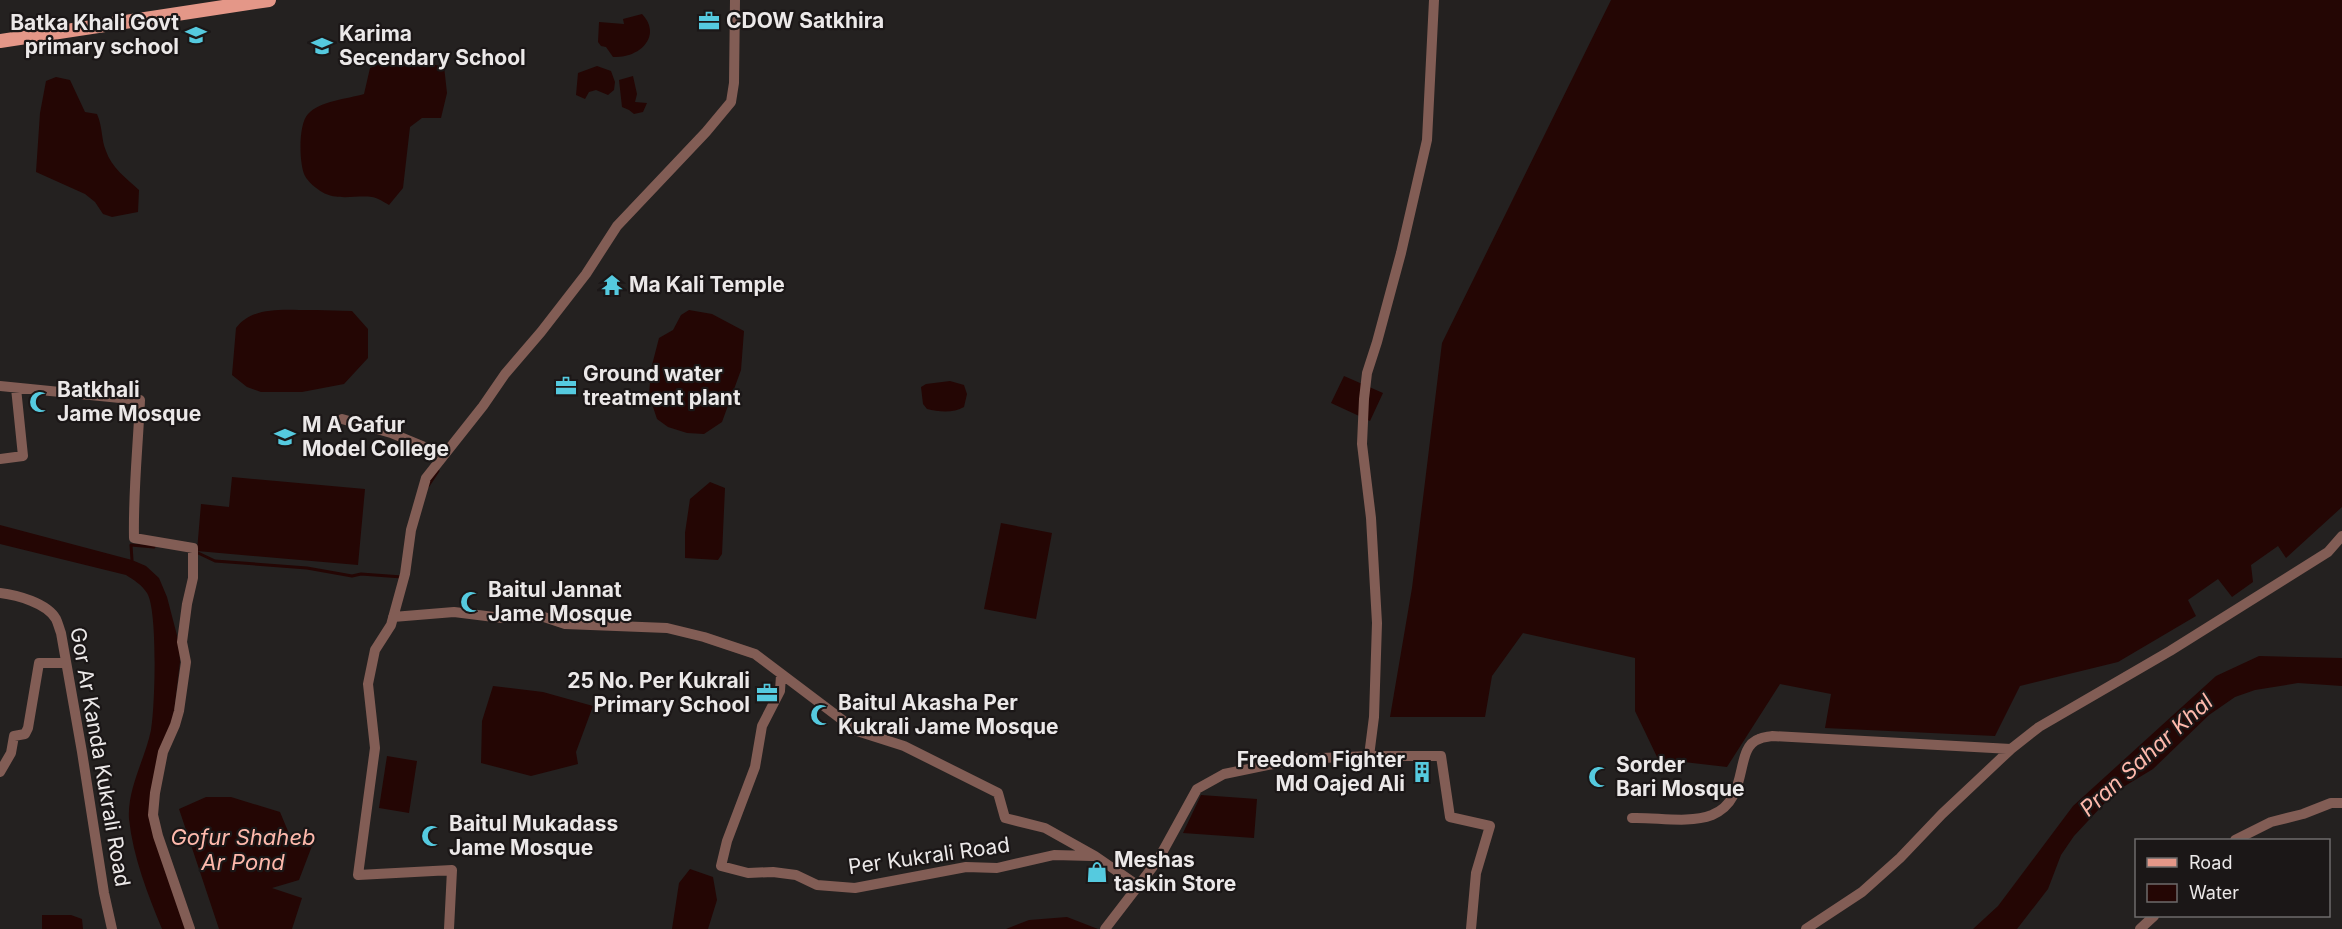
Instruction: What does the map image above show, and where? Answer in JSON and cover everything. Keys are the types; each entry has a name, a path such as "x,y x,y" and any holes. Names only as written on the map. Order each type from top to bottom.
{"main road":[{"path":"0,40 269,0"}],"street":[{"path":"449,929 452,870 358,875 375,748 368,684 375,650 391,625 405,574 411,530 422,488 432,470 504,374 541,332 586,274 617,226 706,132 731,102 735,73 735,0"},
{"path":"1370,756 1374,717 1377,623 1374,550 1362,444 1364,399 1367,373 1401,253 1427,140 1434,0"},
{"path":"0,387 140,400 137,470 134,481 134,538 193,548 193,578 182,642 186,662 175,725 163,752 154,793 153,815 190,929"},
{"path":"0,459 23,456 16,388"},
{"path":"342,419 391,433 444,455"},
{"path":"1806,929 1862,892 2011,749 2039,726 2170,651 2328,552 2342,536"},
{"name":"Gor Ar Kanda Kukrali Road","path":"0,593 34,603 56,618 64,645 104,894 112,929"},
{"path":"393,616 454,612 501,618 541,616 565,624 667,628 755,654 857,731 904,746 998,793 1005,818 1045,828 1095,856 1140,886"},
{"path":"0,772 11,753 14,736 25,734 28,728 39,663 66,663"},
{"name":"Per Kukrali Road","path":"782,675 780,691 762,726 755,767 727,841 721,866 748,873 773,872 796,875 817,885 855,888 966,867 997,868 1054,855 1095,856"},
{"path":"1632,818 1686,819 1712,814 1731,802 1738,788 1744,758 1751,744 1758,739 1773,736 2011,749"},
{"path":"1107,927 1158,860 1197,789 1224,774 1298,759 1441,756 1450,817 1490,826 1476,873 1471,929"},
{"path":"2237,839 2271,822 2303,814 2331,803 2342,802"},
{"path":"2140,929 2152,917"}],"water":[{"path":"1611,0 2342,0 2342,507 2286,558 2278,546 2251,565 2253,582 2232,597 2218,579 2188,600 2196,616 2118,662 2020,686 1995,736 1825,728 1831,694 1780,684 1727,767 1658,759 1635,711 1635,658 1523,633 1492,676 1485,717 1390,717 1412,588 1442,343"},
{"path":"642,14 650,30 649,38 639,50 623,57 613,57 606,47 601,46 598,42 599,22 624,24 623,19"},
{"path":"389,60 444,66 447,93 441,118 422,118 410,127 403,188 389,205 372,197 328,195 308,181 303,171 300,145 305,119 319,106 364,94 370,68"},
{"path":"597,66 611,71 615,82 614,90 608,95 596,90 589,92 585,99 576,95 578,73"},
{"path":"633,76 637,94 635,102 647,103 643,112 634,114 622,107 619,80"},
{"path":"56,77 70,80 85,112 97,114 108,157 139,190 138,212 112,217 103,214 95,202 85,194 36,172 40,113 46,81"},
{"path":"273,310 352,311 368,329 368,358 344,384 302,392 261,392 247,387 232,375 236,328 252,315"},
{"path":"689,310 712,314 744,331 741,370 722,422 704,434 687,433 668,427 657,419 649,395 651,369 659,338 673,330 681,315"},
{"path":"1344,376 1383,393 1370,421 1331,403"},
{"path":"950,381 964,385 967,394 964,407 946,411 927,409 923,404 921,387 926,384"},
{"path":"232,477 365,489 358,565 197,551 201,504 229,507"},
{"path":"710,482 725,488 722,554 718,560 685,558 685,533 690,499"},
{"path":"1001,523 1052,533 1036,619 984,609"},
{"path":"0,525 132,560 146,566 159,578 167,597 179,643 180,662 174,712 152,815 189,929 162,929 146,889 129,819 131,797 151,730 152,718 154,638 153,618 147,593 126,575 0,544"},
{"name":"Pran Sahar Khal","path":"2259,656 2342,658 2342,686 2298,683 2255,690 2235,697 2209,715 2153,769 2115,792 2074,836 2061,855 2048,889 2017,929 1973,929 1998,906 2073,806 2216,676"},
{"path":"493,686 543,692 593,706 576,752 578,764 531,776 481,763 482,721"},
{"path":"387,756 417,761 409,813 379,808"},
{"path":"1201,795 1257,799 1254,838 1183,833"},
{"name":"Gofur Shaheb Ar Pond","path":"206,797 231,797 280,812 290,836 315,838 299,880 272,888 302,898 292,929 219,929 179,809"},
{"path":"690,869 713,877 717,900 708,929 672,929 679,883"},
{"path":"42,915 71,915 82,919 83,929 42,929"},
{"path":"1067,917 1098,929 1006,929 1029,920"}],"waterway":[{"path":"428,486 438,471"},
{"path":"132,560 131,545 154,547"},
{"path":"196,552 215,561 307,568 352,576 361,574 402,577"}],"place":[{"name":"CDOW Satkhira","path":"709,21"},
{"name":"Batka Khali Govt primary school","path":"196,35"},
{"name":"Karima Secendary School","path":"322,46"},
{"name":"Ma Kali Temple","path":"612,285"},
{"name":"Ground water treatment plant","path":"566,386"},
{"name":"Batkhali Jame Mosque","path":"40,402"},
{"name":"M A Gafur Model College","path":"285,437"},
{"name":"Baitul Jannat Jame Mosque","path":"471,602"},
{"name":"25 No. Per Kukrali Primary School","path":"767,693"},
{"name":"Baitul Akasha Per Kukrali Jame Mosque","path":"821,715"},
{"name":"Freedom Fighter Md Oajed Ali","path":"1422,772"},
{"name":"Sorder Bari Mosque","path":"1599,777"},
{"name":"Baitul Mukadass Jame Mosque","path":"432,836"},
{"name":"Meshas taskin Store","path":"1097,872"}]}
